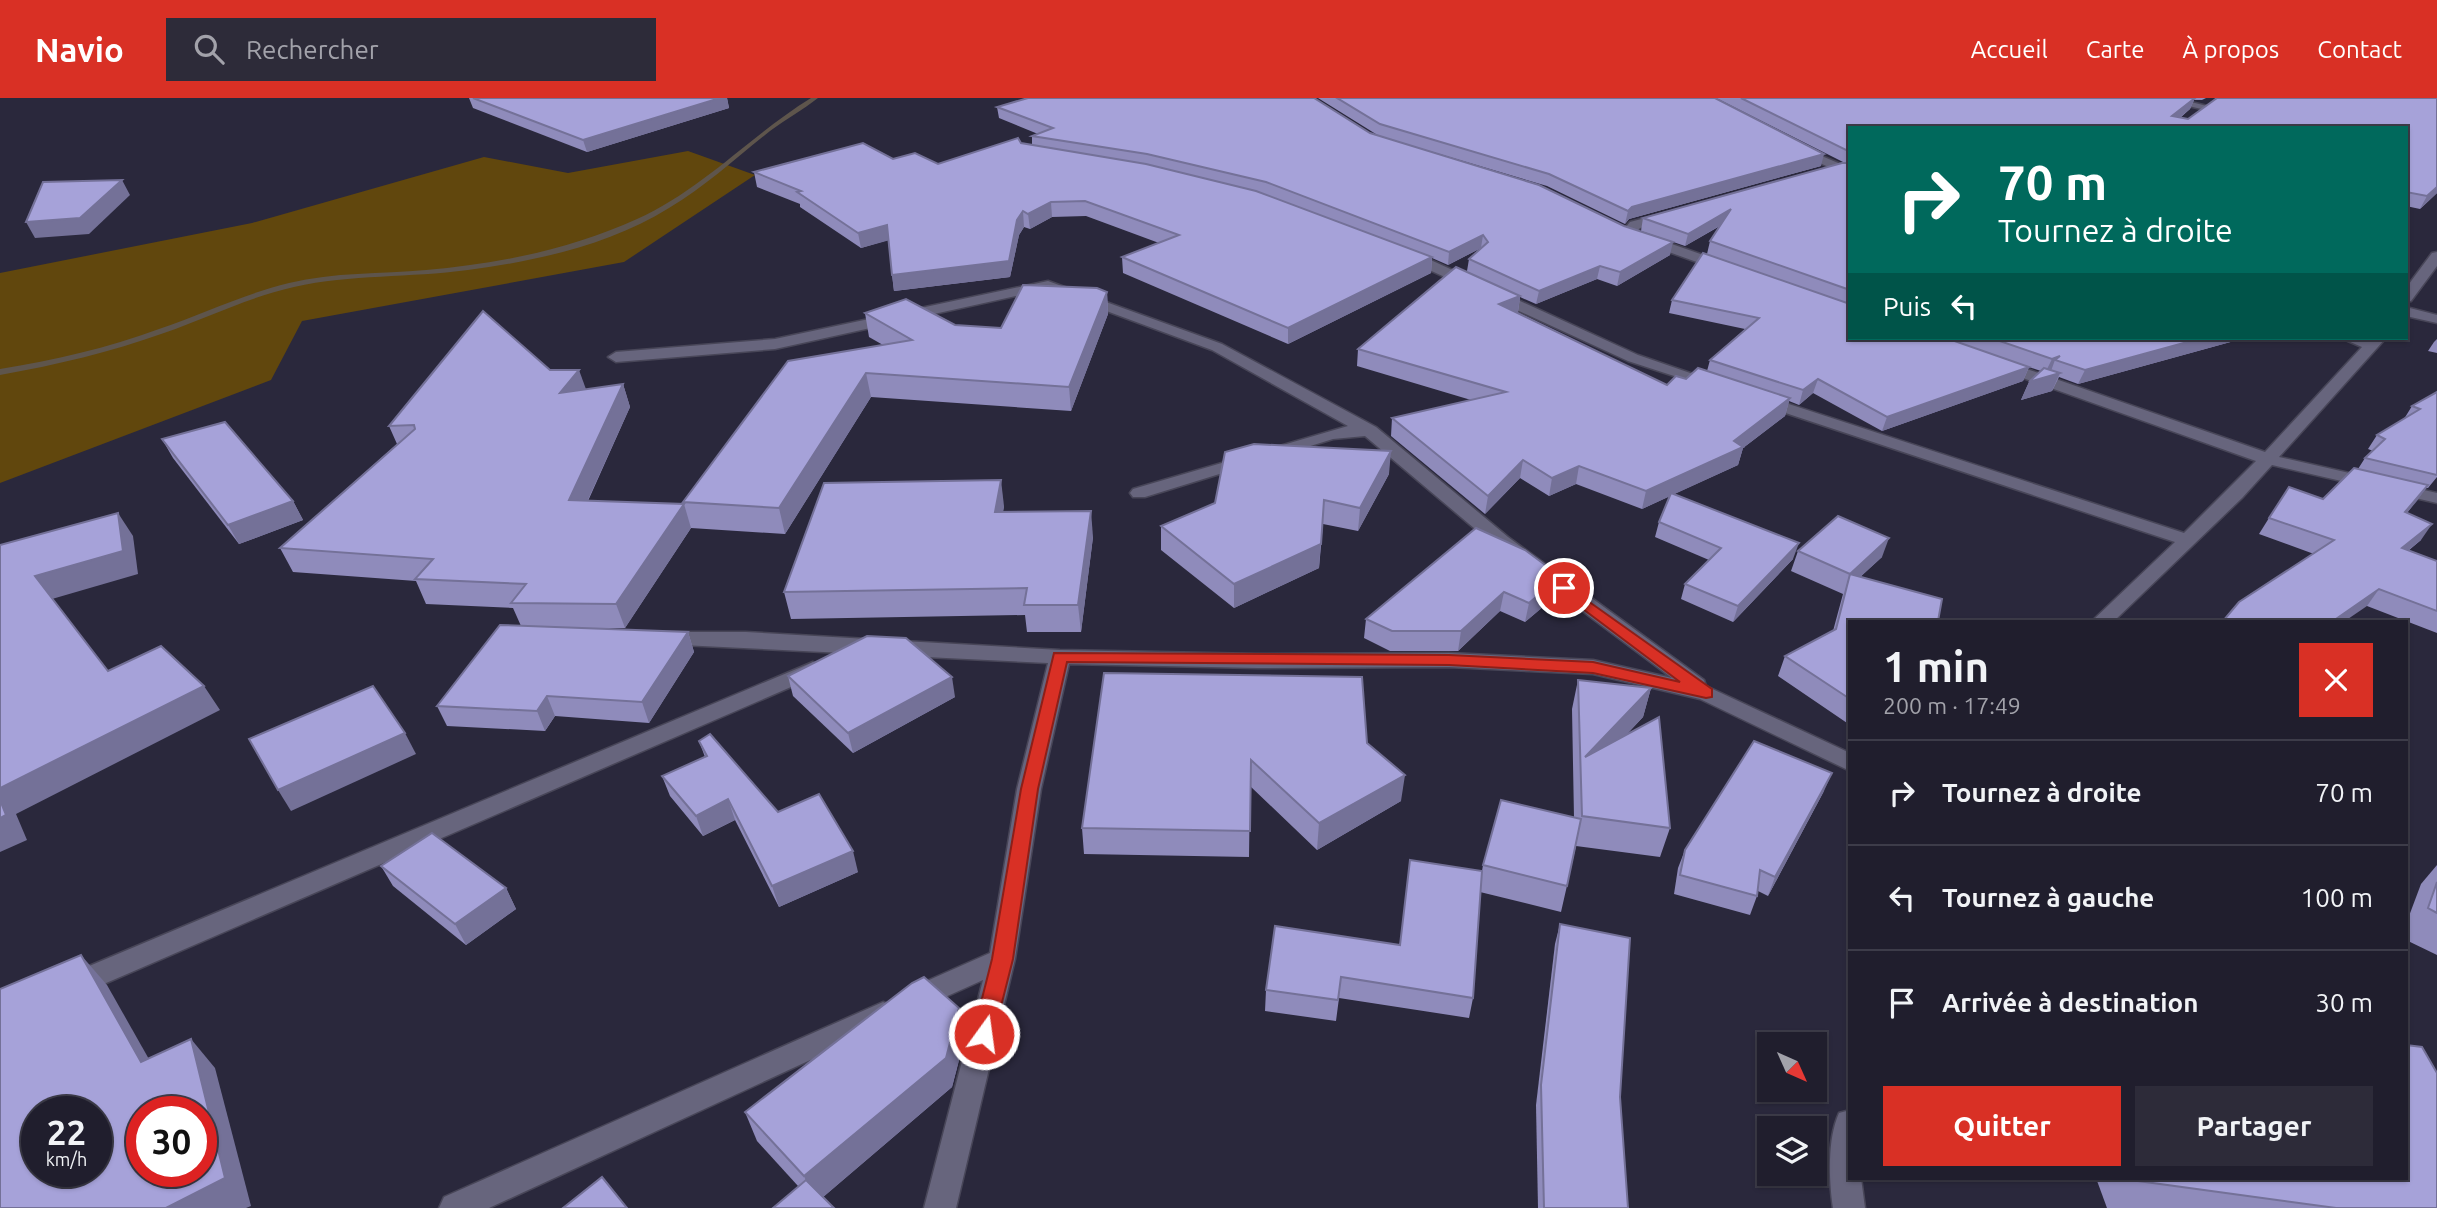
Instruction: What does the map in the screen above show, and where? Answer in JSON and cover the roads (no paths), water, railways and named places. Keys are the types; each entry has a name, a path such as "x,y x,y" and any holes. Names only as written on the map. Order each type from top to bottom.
{"street":[{"path":"2158,98 2206,107"},
{"path":"2191,118 2218,98"},
{"path":"1787,142 1844,171"},
{"path":"1813,176 1844,171"},
{"path":"1685,211 1634,225 1624,231 1732,270"},
{"path":"1385,246 1468,280 1633,358 1727,388"},
{"path":"2408,295 2437,256"},
{"path":"616,357 775,344 1048,285 1217,347 1370,431 1501,541 1706,693 1848,762"},
{"path":"2408,312 2437,319"},
{"path":"2103,620 2185,539 2236,494 2376,342"},
{"path":"1990,361 2267,459 2437,498"},
{"path":"1750,396 2185,539"},
{"path":"1139,493 1329,435 1357,429 1370,431"},
{"path":"638,637 746,639 1060,657 1449,660 1593,667 1706,693"},
{"path":"51,995 866,646"},
{"path":"940,1208 1002,959 1030,789 1060,657"},
{"path":"455,1208 1002,959"},
{"path":"1848,1148 1845,1185 1849,1208"}],"waterway":[{"path":"0,372 116,346 294,284 326,278 467,268 518,259 595,239 666,208 792,112 815,98"}]}
